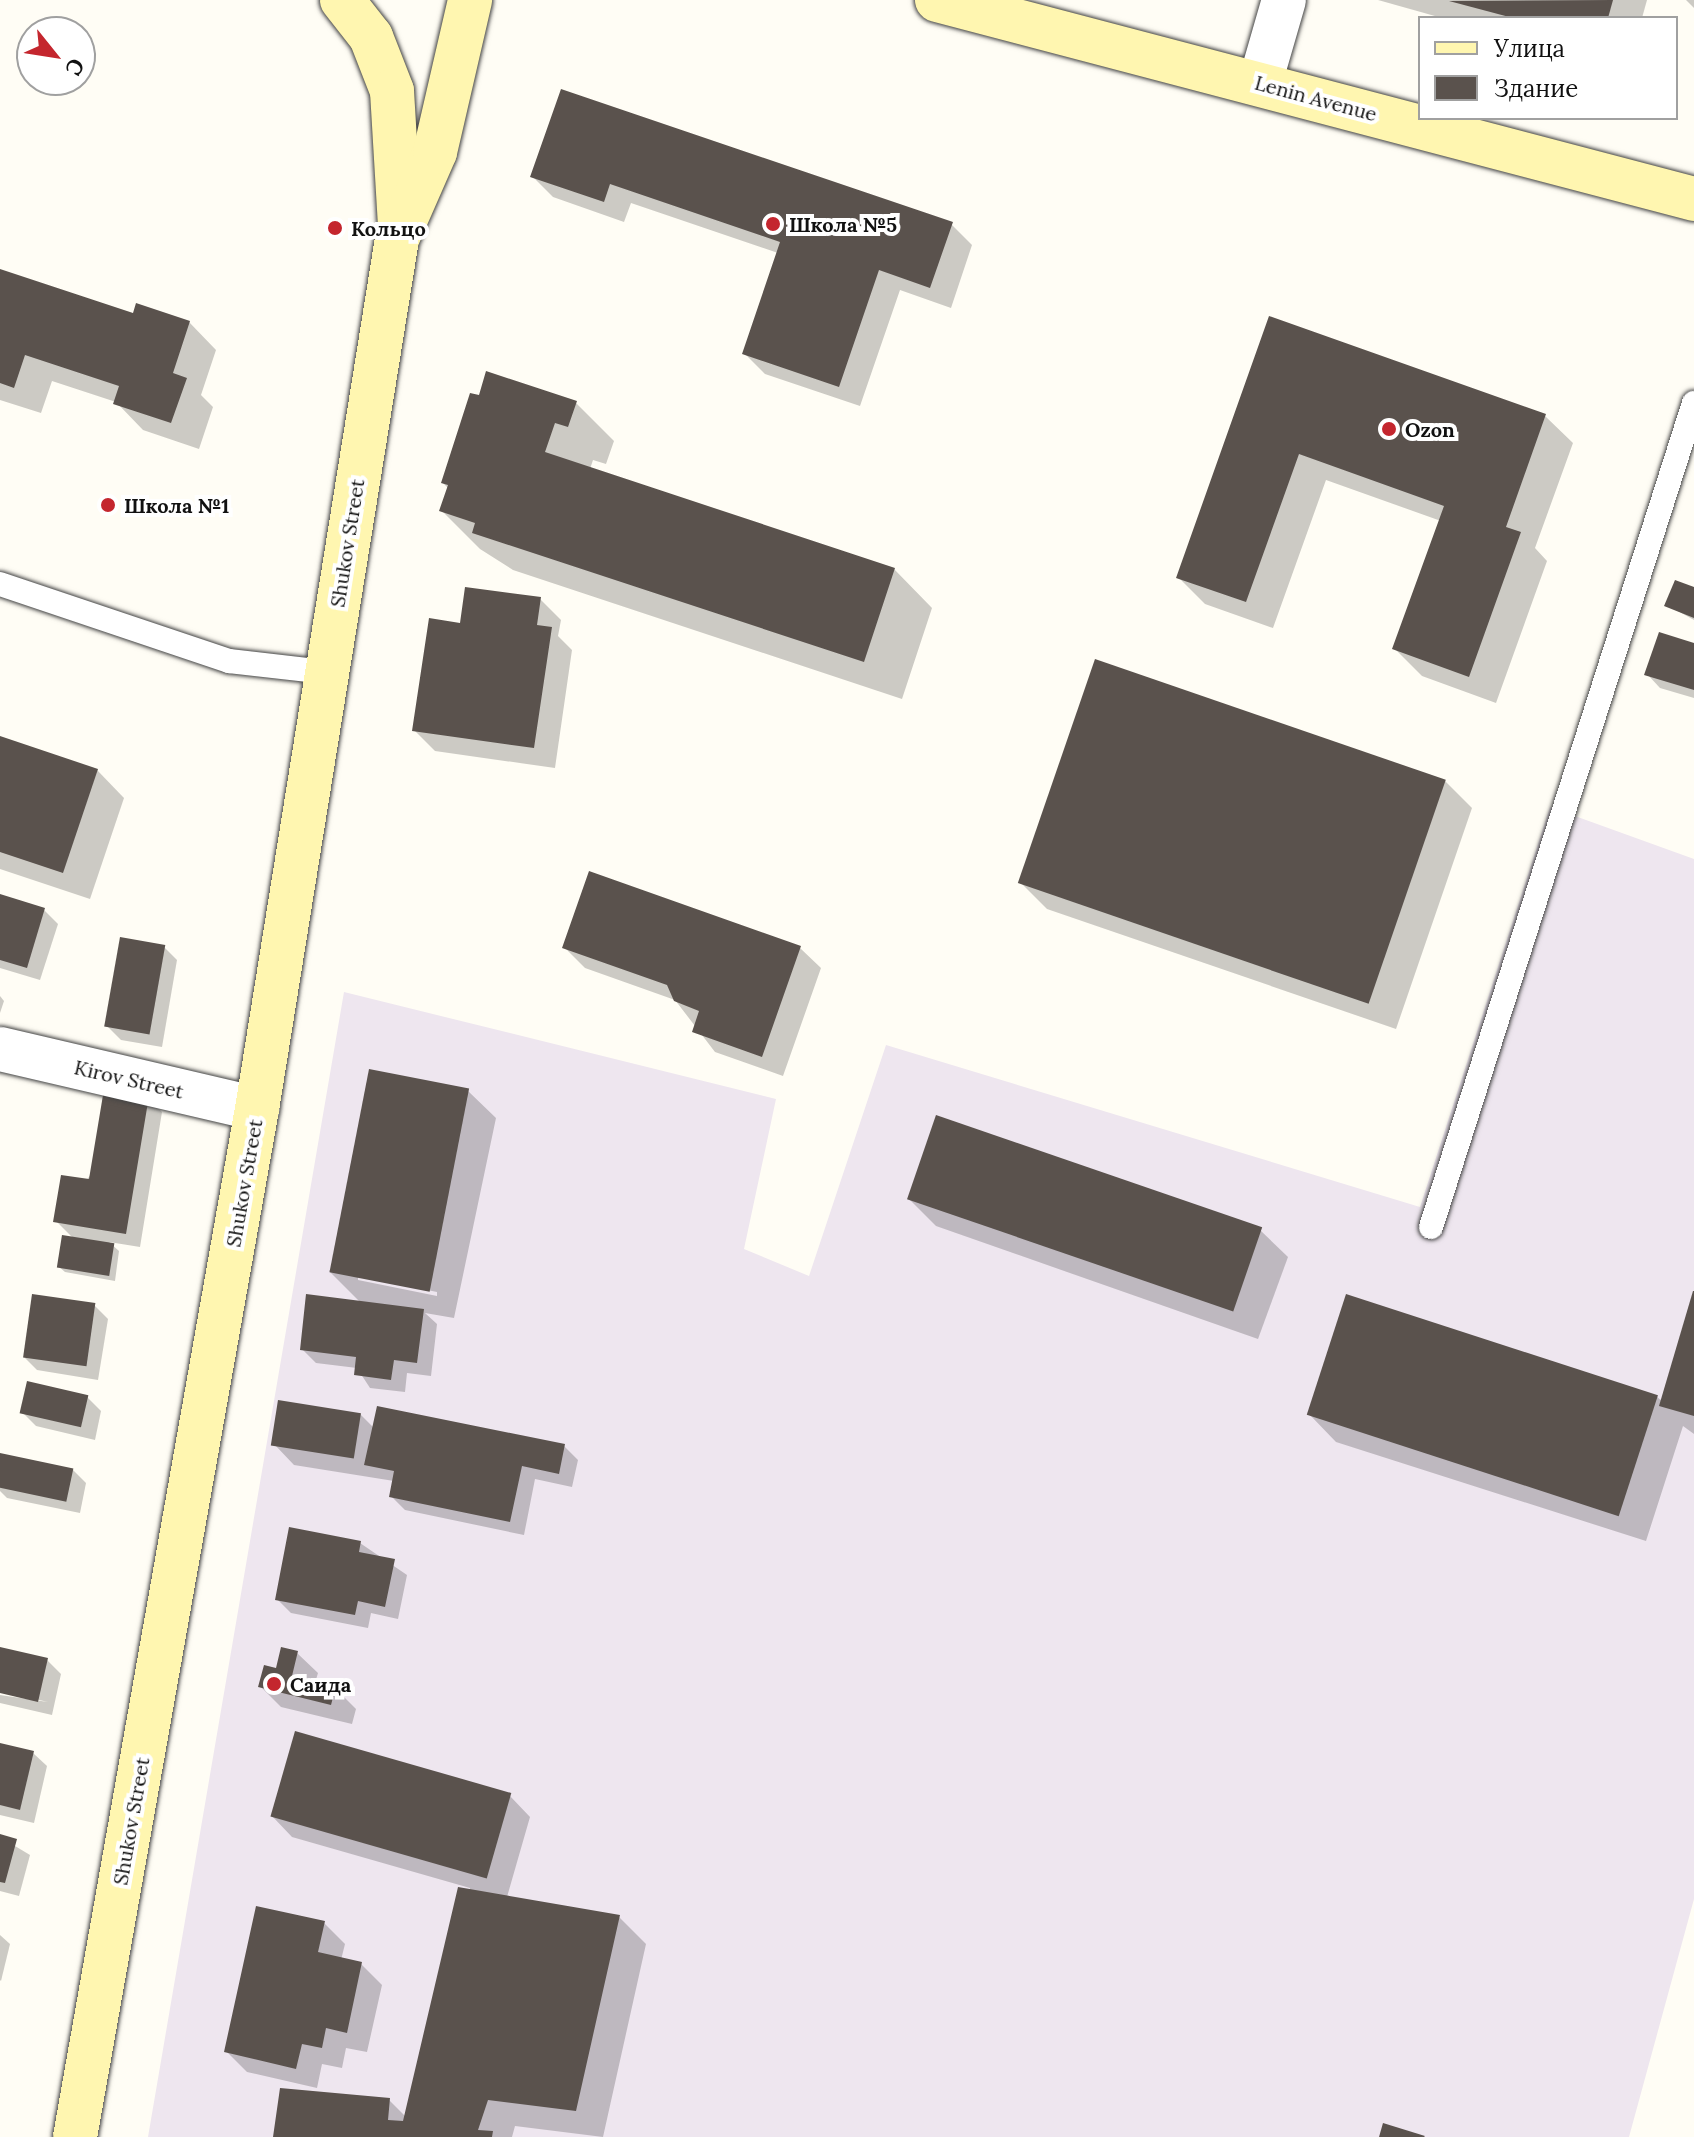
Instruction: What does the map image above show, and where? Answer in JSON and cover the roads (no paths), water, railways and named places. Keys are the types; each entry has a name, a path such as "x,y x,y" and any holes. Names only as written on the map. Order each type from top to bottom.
{"main road":[{"path":"342,0 371,37 392,91 400,226"},
{"path":"400,226 435,152 470,0"},
{"path":"459,53 501,0"},
{"name":"Lenin Avenue","path":"937,0 1694,199"},
{"name":"Shukov Street","path":"75,2137 257,1109 400,226"}],"street":[{"path":"1260,83 1284,0"},
{"name":"Kirov Street","path":"0,1049 257,1109"}],"lane":[{"path":"1431,1227 1694,403"},
{"path":"0,584 229,661 326,672"}],"place":[{"name":"Школа №5","path":"773,224"},
{"name":"Кольцо","path":"335,228"},
{"name":"Ozon","path":"1389,429"},
{"name":"Школа №1","path":"108,505"},
{"name":"Саида","path":"274,1684"}]}
